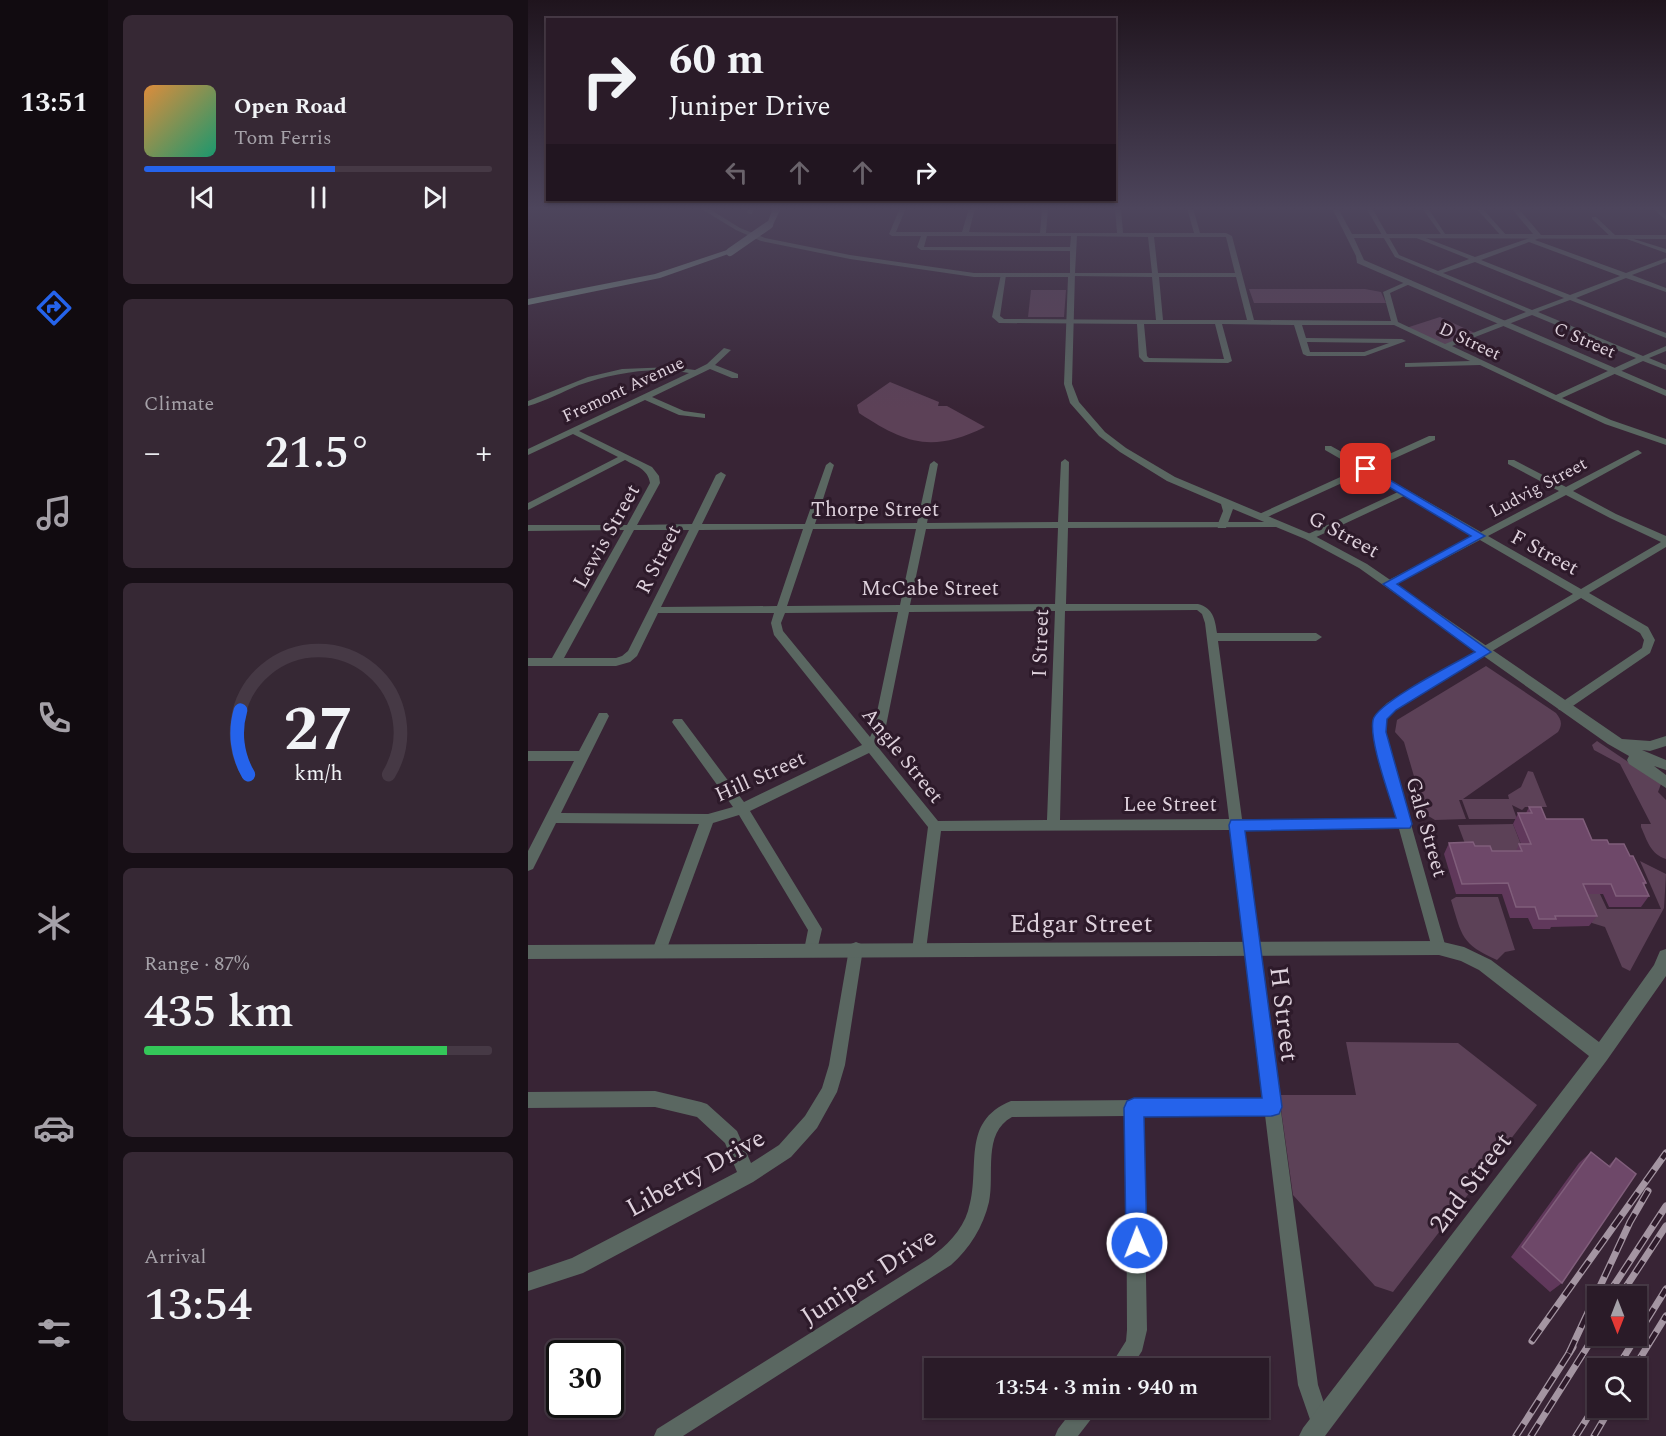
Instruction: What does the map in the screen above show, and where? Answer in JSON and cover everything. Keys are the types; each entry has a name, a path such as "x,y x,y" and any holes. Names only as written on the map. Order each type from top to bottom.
{"main road":[{"path":"528,302 660,275"}],"street":[{"name":"D Street","path":"1003,275 996,317 998,320 1395,323 1608,422 1666,442"},
{"path":"1071,321 1072,275"},
{"path":"1156,275 1160,321"},
{"path":"1240,275 1251,321"},
{"name":"C Street","path":"1393,275 1666,393"},
{"path":"1442,275 1666,368"},
{"path":"1512,275 1666,336"},
{"path":"1446,346 1627,275 1666,290"},
{"path":"1395,323 1386,292 1410,282"},
{"name":"G Street","path":"1071,321 1068,384 1075,403 1087,418 1123,450 1171,479 1309,537 1364,566 1613,740 1642,757 1666,765"},
{"path":"1140,321 1143,357 1147,360 1228,360 1218,321"},
{"path":"1297,321 1307,354 1365,354 1422,335"},
{"path":"1303,340 1402,341"},
{"path":"1555,398 1666,348"},
{"name":"Fremont Avenue","path":"528,453 710,366 728,350"},
{"path":"1408,365 1482,363"},
{"path":"710,366 735,376"},
{"path":"528,404 585,379 618,370 678,369 696,373"},
{"path":"646,397 682,413 702,416"},
{"name":"Lewis Street","path":"556,662 655,483 654,476 649,469 573,431"},
{"path":"1260,517 1432,438"},
{"name":"F Street","path":"1328,448 1637,624 1649,636 1650,644 1646,650 1563,706"},
{"name":"Ludvig Street","path":"1389,584 1638,453"},
{"path":"528,507 624,457"},
{"name":"I Street","path":"1053,825 1065,462"},
{"path":"1511,462 1666,542"},
{"path":"871,746 879,731 934,464"},
{"name":"Angle Street","path":"830,465 776,623 778,632 935,826 919,950"},
{"name":"R Street","path":"556,662 616,662 626,659 633,653 721,475"},
{"path":"1309,537 1405,492"},
{"path":"1222,526 1228,511 1226,502"},
{"name":"Thorpe Street","path":"532,528 1064,527 1277,524"},
{"path":"528,540 532,528"},
{"path":"1485,652 1666,542"},
{"name":"McCabe Street","path":"655,610 1061,607 1198,607 1206,609"},
{"name":"H Street","path":"1206,609 1212,638 1308,1385 1316,1430"},
{"path":"1212,638 1316,637"},
{"name":"Gale Street","path":"1439,948 1379,732 1380,717 1391,706 1485,652"},
{"path":"528,662 556,662"},
{"path":"528,865 603,716"},
{"path":"678,722 742,809 815,928 811,950"},
{"path":"1613,740 1650,746 1666,741"},
{"path":"1613,740 1623,752 1666,782"},
{"name":"Hill Street","path":"551,818 708,819 742,809 871,746"},
{"path":"528,756 584,756"},
{"path":"659,951 708,819"},
{"name":"Lee Street","path":"935,826 1405,824"},
{"name":"Edgar Street","path":"528,952 1439,948 1464,954 1485,965 1601,1054"},
{"name":"Liberty Drive","path":"528,1282 576,1266 747,1176 785,1150 811,1122 829,1092 837,1065 856,949"},
{"name":"2nd Street","path":"1316,1430 1601,1054 1661,969 1666,956"},
{"path":"528,1100 655,1099 701,1110 731,1137 747,1176"},
{"name":"Juniper Drive","path":"664,1436 955,1252 965,1238 980,1202 986,1133 993,1118 1001,1112 1011,1109 1272,1107"},
{"path":"1126,1358 1135,1344 1137,1330 1134,1108"},
{"path":"1065,1436 1079,1418"}],"shaded area":[{"path":"1249,289 1365,289 1381,292 1386,303 1254,303"},
{"path":"1031,290 1066,290 1064,317 1028,317"},
{"path":"1440,317 1477,334 1446,346 1406,328"},
{"path":"890,382 939,402 938,406 947,406 985,427 950,440 934,442 906,438 891,432 859,413 857,405"},
{"path":"1486,666 1556,713 1561,724 1558,732 1463,799 1509,799 1508,795 1521,787 1528,771 1533,772 1547,807 1525,807 1522,810 1512,805 1517,819 1469,819 1462,800 1459,800 1466,819 1435,820 1425,814 1404,742 1395,732 1397,720"},
{"path":"1597,741 1661,784 1658,792 1666,800 1666,859 1656,854 1647,842 1641,824 1651,824 1620,764 1594,750 1592,745"},
{"path":"1513,824 1525,855 1470,857 1458,825"},
{"path":"1640,861 1666,874 1664,908 1630,971 1622,967 1605,927 1592,923 1580,894 1600,894 1607,909 1661,909"},
{"path":"1456,897 1498,897 1515,950 1505,952 1497,960 1476,949 1461,931 1451,900"},
{"path":"1346,1042 1458,1043 1537,1105 1393,1292 1375,1286 1293,1195 1279,1095 1356,1095"}],"building":[{"path":"1529,807 1541,807 1546,819 1583,819 1592,840 1607,840 1609,844 1624,844 1630,856 1633,856 1646,883 1643,883 1649,896 1616,896 1611,884 1583,884 1597,916 1555,916 1556,919 1539,919 1535,907 1516,907 1508,883 1462,884 1449,843 1473,842 1475,846 1490,846 1492,851 1522,851 1519,844 1531,844 1518,813 1532,813"},
{"path":"1591,1152 1610,1167 1616,1158 1636,1174 1562,1283 1522,1247"}],"railway":[{"path":"1532,1341 1666,1153"},
{"path":"1569,1353 1630,1222 1648,1191"},
{"path":"1614,1286 1666,1206"},
{"path":"1627,1286 1666,1226"},
{"path":"1623,1358 1666,1289"},
{"path":"1640,1358 1666,1316"},
{"path":"1531,1436 1588,1346"},
{"path":"1516,1436 1573,1347"},
{"path":"1576,1436 1587,1418"},
{"path":"1594,1436 1605,1418"}],"route":[{"path":"1137,1243 1134,1108 1272,1107 1236,825 1405,824 1379,732 1380,717 1391,706 1485,652 1389,584 1480,536 1366,469"}]}
